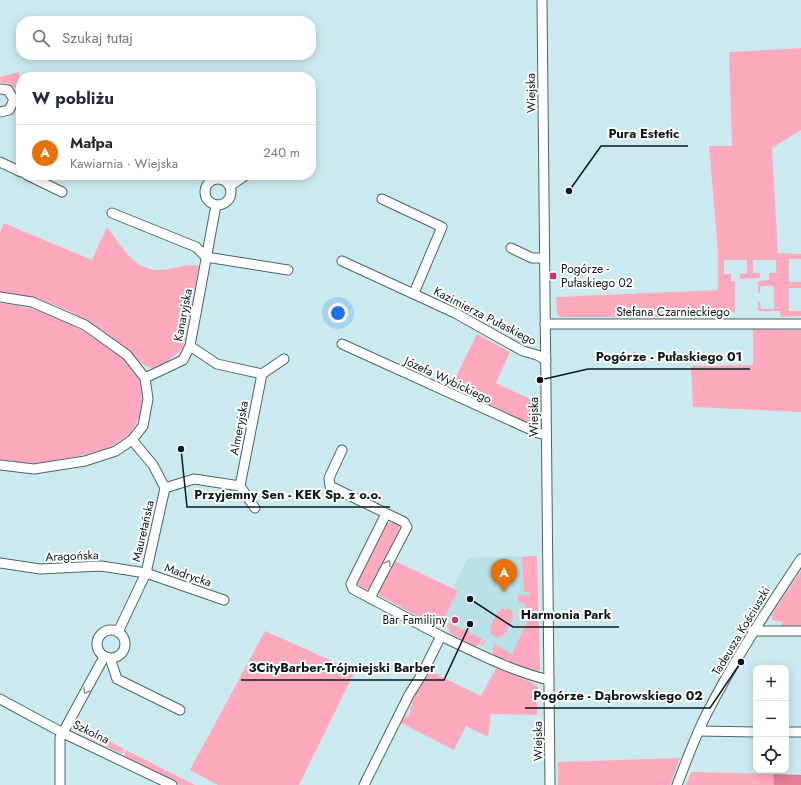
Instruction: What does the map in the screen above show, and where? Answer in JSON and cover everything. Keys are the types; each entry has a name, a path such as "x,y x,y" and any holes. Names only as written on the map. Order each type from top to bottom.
{"street":[{"name":"Wiejska","path":"542,0 550,785"},
{"path":"0,89 8,90 14,100 9,110 0,112"},
{"path":"0,162 16,170"},
{"path":"37,180 62,192"},
{"path":"208,180 205,188 205,197 211,204 216,205 224,204 230,198 230,186 224,180"},
{"path":"230,186 239,180"},
{"name":"Kazimierza Pułaskiego","path":"382,199 442,227 414,293"},
{"name":"Kanaryjska","path":"145,378 183,360 190,346 216,205"},
{"path":"112,213 196,247 206,257 288,270"},
{"path":"511,248 532,258 544,258"},
{"name":"Kazimierza Pułaskiego","path":"342,261 414,293 455,313 523,351 537,355 546,360"},
{"path":"0,297 32,302 85,325 127,355 145,378 148,399 143,426 132,440 116,451 85,461 34,469 0,465"},
{"name":"Stefana Czarnieckiego","path":"545,324 801,324"},
{"name":"Józefa Wybickiego","path":"342,344 538,434 546,435"},
{"path":"190,346 217,364 262,374 284,359"},
{"name":"Almeryjska","path":"240,486 262,374"},
{"name":"Mauretańska","path":"118,632 146,573 165,488 153,465 132,440"},
{"path":"342,450 329,478 330,486 404,522 407,527 370,598"},
{"path":"165,488 194,479 240,486 254,508"},
{"path":"386,514 351,584 353,589 441,636 499,664 528,675 549,680"},
{"name":"Tadeusza Kościuszki","path":"677,785 699,731 723,682 753,631 801,559"},
{"name":"Aragońska","path":"0,564 40,569 101,566 146,573"},
{"name":"Madrycka","path":"146,573 224,600"},
{"path":"107,657 116,657 124,649 125,643 123,637 118,632 112,630 105,632 98,639 97,647 107,657 117,679 180,710"},
{"path":"753,631 801,631"},
{"path":"364,785 409,694 422,674 441,636"},
{"path":"60,785 60,738 107,657"},
{"name":"Szkolna","path":"0,699 158,782 172,785"},
{"path":"699,731 753,732"},
{"path":"789,732 801,732"}],"shaded area":[{"path":"801,48 801,130 772,148 778,253 801,254 801,259 789,259 789,282 801,282 801,288 789,288 789,311 801,311 801,316 781,317 780,311 758,311 758,302 760,302 761,309 774,309 774,286 760,286 760,293 758,293 758,281 769,280 769,273 776,273 776,260 753,260 753,273 760,273 760,278 740,279 740,274 747,273 747,260 724,260 724,274 731,274 731,281 735,281 735,312 722,312 722,317 560,317 557,313 556,297 718,290 718,253 709,146 732,146 729,52"},
{"path":"16,73 16,88 8,83 1,83 0,77"},
{"path":"4,223 92,260 107,227 128,255 142,266 159,270 189,265 199,266 183,348 167,362 152,369 143,364 123,346 105,333 78,316 33,298 0,293 0,233"},
{"path":"0,303 29,308 66,322 103,344 132,367 140,381 142,402 137,423 125,438 108,448 58,460 20,464 0,462"},
{"path":"753,329 801,330 801,412 693,407 691,366 753,365"},
{"path":"477,334 510,352 496,383 534,401 535,428 451,387"},
{"path":"392,522 399,524 400,532 372,585 369,589 363,590 358,584 357,578 386,524"},
{"path":"535,556 530,671 436,623 468,558"},
{"path":"537,556 540,670 533,672 498,658 493,654 492,650 495,644 513,655 528,620 529,613 523,601 518,604 518,595 530,595 529,592 524,592 522,557"},
{"path":"395,561 458,591 441,625 436,626 380,596 378,590"},
{"path":"801,571 801,628 782,628 782,622 772,620 772,614"},
{"path":"503,608 505,610 506,608 512,610 513,618 504,635 498,638 490,634 492,628 490,627 499,610"},
{"path":"450,623 482,639 479,644 481,644 484,640 486,641 483,645 474,646 450,633 448,627"},
{"path":"265,631 355,671 299,785 218,785 190,770"},
{"path":"496,668 533,683 538,687 537,715 491,714 488,737 466,726 454,750 399,722 403,717 409,716 414,697 430,671 481,696"},
{"path":"74,722 124,749 122,754 74,731"},
{"path":"126,750 195,785 180,785 124,758"},
{"path":"680,758 670,785 558,785 558,762"},
{"path":"691,772 773,774 774,785 686,785"},
{"path":"773,774 801,775 801,785 774,785"}],"place":[{"name":"Pura Estetic","path":"569,191"},
{"name":"Pogórze - Pułaskiego 02","path":"553,276"},
{"name":"Pogórze - Pułaskiego 01","path":"540,380"},
{"name":"Przyjemny Sen - KEK Sp. z o.o.","path":"181,449"},
{"name":"Małpa","path":"504,592"},
{"name":"Harmonia Park","path":"470,599"},
{"name":"Bar Familijny","path":"455,620"},
{"name":"3CityBarber-Trójmiejski Barber","path":"470,624"},
{"name":"Pogórze - Dąbrowskiego 02","path":"741,662"}]}
